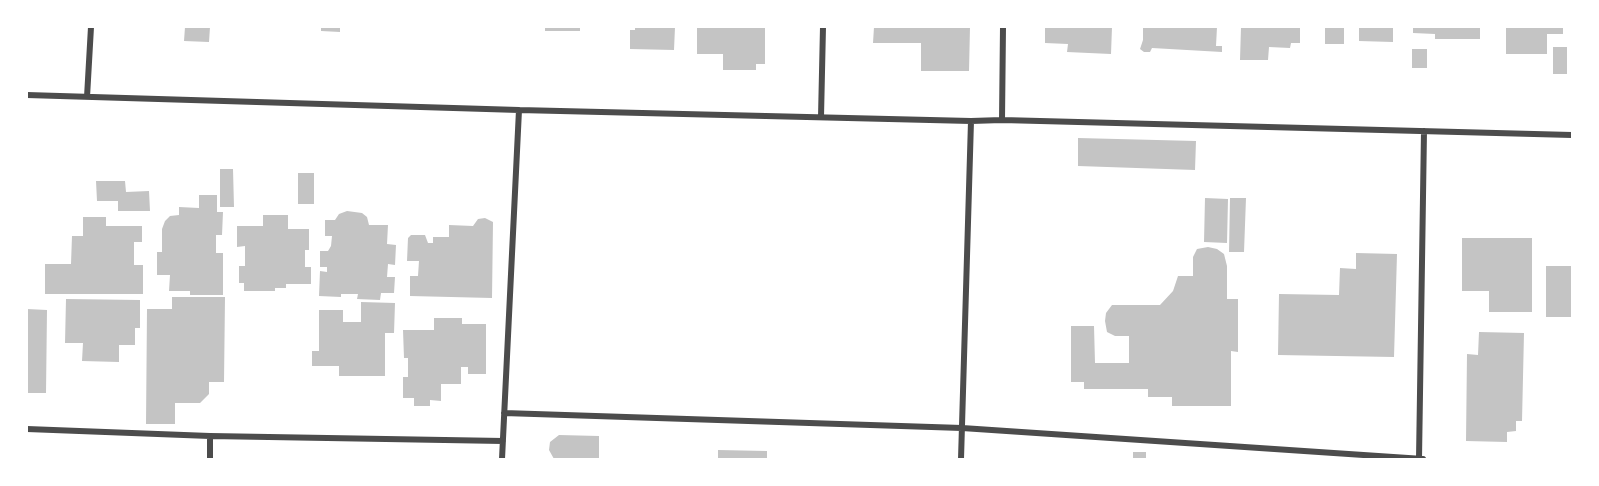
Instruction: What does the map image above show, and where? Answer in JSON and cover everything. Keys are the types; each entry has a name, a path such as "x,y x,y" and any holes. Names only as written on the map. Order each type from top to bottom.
{"street":[{"path":"87,97 91,27"},
{"path":"821,117 823,27"},
{"path":"1002,120 1003,27"},
{"path":"27,96 519,111 1002,120 1572,135"},
{"path":"502,459 519,111"},
{"path":"961,459 971,121"},
{"path":"504,413 962,428 1420,459 1424,131"},
{"path":"27,429 503,441"},
{"path":"210,435 210,459"}],"building":[{"path":"185,27 210,27 209,42 184,41"},
{"path":"321,27 340,27 340,32 321,31"},
{"path":"545,27 580,27 580,31 545,31"},
{"path":"635,27 675,27 674,50 630,49 630,30 635,30"},
{"path":"697,27 765,27 765,64 756,64 756,70 723,70 723,54 697,54"},
{"path":"874,27 970,27 969,71 921,71 921,43 873,43"},
{"path":"1045,27 1112,27 1111,54 1067,52 1068,44 1045,43"},
{"path":"1143,27 1217,27 1216,46 1222,46 1222,52 1152,48 1150,52 1144,52 1140,49"},
{"path":"1241,27 1300,27 1300,43 1291,43 1290,48 1269,47 1268,60 1240,60"},
{"path":"1325,27 1344,27 1344,44 1325,44"},
{"path":"1359,27 1393,27 1393,42 1359,41"},
{"path":"1413,27 1480,27 1480,39 1435,39 1435,34 1413,33"},
{"path":"1506,27 1563,27 1563,34 1547,34 1547,54 1506,54"},
{"path":"1553,47 1567,47 1567,74 1553,74"},
{"path":"1412,49 1427,49 1427,68 1412,68"},
{"path":"1078,138 1196,141 1195,170 1078,166"},
{"path":"220,169 233,169 234,207 220,207"},
{"path":"298,173 314,173 314,204 298,204"},
{"path":"96,181 125,181 126,192 149,191 150,211 118,211 118,201 97,201"},
{"path":"199,195 217,195 217,212 223,212 222,235 216,235 216,253 223,253 223,295 190,295 190,291 169,291 170,275 157,275 157,252 162,252 162,229 165,221 170,216 179,215 179,207 199,208"},
{"path":"1205,198 1228,199 1227,243 1204,242"},
{"path":"1230,198 1246,198 1244,252 1229,252"},
{"path":"347,211 362,213 367,217 369,225 388,225 387,244 396,245 395,265 388,264 387,277 395,277 394,293 381,293 380,300 357,299 358,294 341,294 341,297 319,296 320,271 327,272 327,267 320,267 320,251 328,251 332,236 325,236 325,220 335,220 339,214"},
{"path":"263,215 288,215 288,229 309,229 309,250 305,250 305,267 311,267 311,284 286,284 286,288 275,288 275,291 244,291 244,283 239,283 239,266 245,266 245,246 237,247 237,226 263,226"},
{"path":"83,217 106,217 106,226 142,226 142,242 134,242 134,265 143,265 143,294 45,294 45,264 71,264 72,236 83,236"},
{"path":"485,218 493,222 492,298 410,296 410,276 418,276 419,261 407,261 408,238 411,235 425,235 428,243 433,243 433,237 449,237 449,225 473,226 478,219"},
{"path":"1462,238 1532,238 1532,312 1489,312 1489,291 1462,291"},
{"path":"1208,247 1224,254 1227,266 1227,299 1238,299 1238,352 1231,351 1231,406 1172,406 1172,397 1148,397 1148,389 1084,389 1084,382 1071,382 1071,326 1094,326 1095,363 1129,363 1129,336 1115,336 1107,332 1106,313 1112,305 1160,305 1173,291 1178,276 1193,276 1193,257 1197,249"},
{"path":"1356,253 1397,254 1394,357 1278,355 1279,294 1339,295 1340,268 1356,269"},
{"path":"1546,266 1572,266 1572,317 1546,317"},
{"path":"172,297 225,297 224,382 209,382 209,394 200,403 175,403 175,424 146,424 147,309 172,309"},
{"path":"66,299 140,300 140,328 135,328 135,345 119,345 119,362 82,361 83,343 65,343"},
{"path":"361,302 395,303 394,333 385,333 385,376 339,376 339,366 312,366 312,351 319,351 319,310 343,310 343,322 361,322"},
{"path":"27,309 47,310 46,393 27,393"},
{"path":"434,318 462,318 462,324 486,324 486,374 468,374 468,367 461,367 461,384 441,384 441,401 430,400 430,406 414,406 414,398 403,398 403,377 408,377 408,358 404,358 403,330 434,330"},
{"path":"1479,332 1524,333 1522,421 1516,421 1516,431 1507,432 1507,442 1466,441 1467,354 1478,355"},
{"path":"559,435 599,436 599,459 554,459 549,450 550,442"},
{"path":"718,450 767,451 767,459 718,459"},
{"path":"1133,452 1146,452 1146,459 1133,459"}]}
